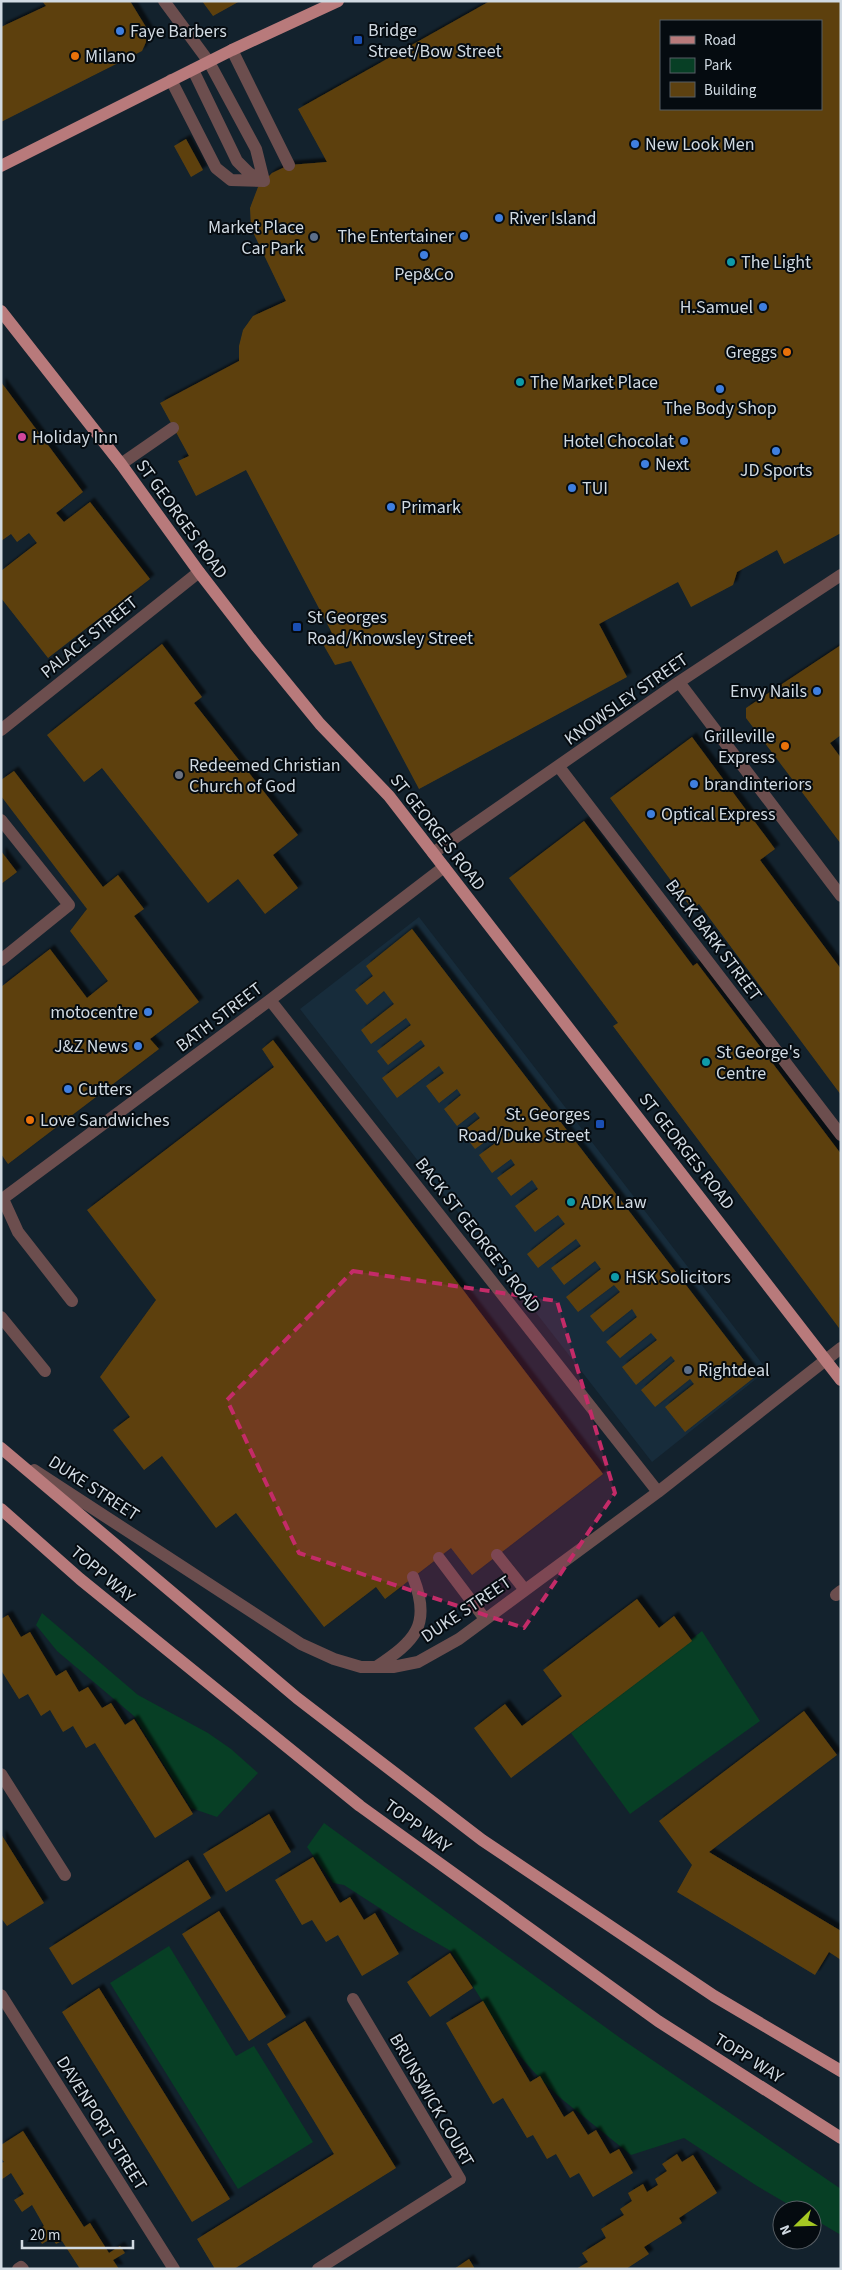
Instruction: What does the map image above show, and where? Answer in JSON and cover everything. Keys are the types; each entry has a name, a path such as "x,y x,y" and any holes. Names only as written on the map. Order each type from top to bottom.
{"main road":[{"path":"1,166 232,50 338,1"},
{"name":"ST GEORGES ROAD","path":"1,310 121,464 199,572 314,716 389,796 841,1380"},
{"name":"TOPP WAY","path":"2,1449 297,1698 482,1840 714,1996 841,2071"},
{"name":"TOPP WAY","path":"1,1509 80,1579 360,1806 658,2022 841,2138"}],"street":[{"path":"164,1 209,62 256,149 264,182"},
{"path":"232,50 290,165"},
{"path":"193,70 237,161 249,173 264,182"},
{"path":"171,80 216,168 231,180 264,182"},
{"path":"121,464 173,428"},
{"name":"PALACE STREET","path":"1,730 199,572"},
{"name":"KNOWSLEY STREET","path":"433,853 679,682 841,576"},
{"path":"679,682 841,896"},
{"name":"BACK BARK STREET","path":"559,767 841,1135"},
{"path":"1,820 69,905 1,960"},
{"name":"BATH STREET","path":"6,1198 444,867"},
{"name":"BACK ST GEORGE'S ROAD","path":"270,1000 658,1492"},
{"path":"6,1198 18,1232 72,1301"},
{"path":"1,1317 45,1372"},
{"name":"DUKE STREET","path":"2,1449 301,1644 334,1659 361,1667 394,1667 418,1662 459,1639 658,1492 841,1348"},
{"path":"497,1555 525,1590"},
{"path":"439,1558 485,1619"},
{"path":"376,1667 403,1649 414,1636 420,1619 421,1596 413,1577"},
{"path":"1,1774 64,1875"},
{"name":"DAVENPORT STREET","path":"1,1995 174,2269"},
{"name":"BRUNSWICK COURT","path":"318,2269 460,2179 353,1999"},
{"path":"18,2269 21,2267 23,2269"}],"highlighted area":[{"path":"353,1271 557,1301 615,1493 524,1628 299,1553 227,1400"}],"shaded area":[{"path":"419,917 767,1370 652,1462 300,1009"}],"green space":[{"path":"42,1613 138,1695 208,1733 231,1749 258,1773 217,1817 191,1808 134,1716 57,1651 36,1625"},
{"path":"702,1631 760,1721 630,1814 571,1733"},
{"path":"324,1823 623,2040 841,2189 841,2235 822,2224 822,2200 781,2200 684,2138 631,2155 558,2096 509,2044 451,1951 412,1929 344,1885 333,1883 307,1847"},
{"path":"169,1946 236,2056 254,2046 313,2142 238,2189 110,1983"}],"building":[{"path":"42,1 130,1 149,32 146,42 142,51 1,122 1,27 46,6"},
{"path":"202,1 240,1 213,16"},
{"name":"The Market Place","path":"490,1 841,1 841,533 784,564 777,550 737,572 733,585 691,607 678,582 599,624 627,677 419,789 351,661 335,665 320,639 332,633 246,470 196,496 178,461 189,456 160,403 239,361 239,346 243,330 253,316 286,301 251,228 250,208 258,187 272,173 289,165 327,162 298,109"},
{"path":"186,139 203,170 191,177 174,146"},
{"path":"1,382 83,492 56,513 64,522 90,502 150,579 48,658 1,598 1,571 37,543 29,533 17,542 11,534 1,541"},
{"name":"Redeemed Christian Church of God","path":"162,644 202,697 194,703 298,835 273,855 298,888 265,914 238,879 208,903 102,768 84,782 47,735"},
{"path":"841,645 841,735 830,743 841,758 841,844 746,718 746,708"},
{"path":"692,737 775,849 760,860 841,969 841,1095 699,904 692,909 610,798"},
{"path":"14,771 103,887 118,875 144,909 134,916 199,1002 150,1039 159,1049 8,1164 1,1154 1,987 50,949 87,998 108,981 70,931 87,909 1,796 1,780"},
{"path":"584,821 693,966 697,963 841,1154 839,1328 613,1026 618,1023 509,878"},
{"path":"1,851 17,872 1,884"},
{"path":"412,929 756,1376 685,1432 665,1407 694,1384 690,1379 655,1407 641,1390 675,1361 671,1356 636,1385 622,1367 657,1340 651,1333 620,1358 606,1342 637,1317 632,1309 603,1332 590,1316 620,1292 614,1285 578,1312 566,1297 601,1269 595,1261 564,1285 551,1268 581,1246 576,1239 538,1268 527,1254 565,1224 558,1215 535,1232 515,1206 538,1189 532,1180 511,1196 497,1178 515,1165 511,1159 492,1173 479,1155 497,1142 493,1136 475,1149 462,1132 480,1118 475,1112 457,1126 444,1109 461,1095 457,1089 439,1103 426,1086 444,1073 439,1066 397,1098 382,1078 425,1046 421,1040 388,1065 377,1051 411,1025 406,1018 371,1044 361,1030 394,1004 384,991 367,1005 355,990 373,976 366,966"},
{"path":"273,1040 603,1474 472,1575 451,1548 385,1599 376,1587 324,1627 236,1513 216,1528 162,1456 144,1470 113,1430 130,1417 100,1377 156,1300 87,1210 274,1067 262,1049"},
{"path":"637,1599 659,1628 674,1616 692,1641 511,1778 474,1728 505,1704 522,1726 562,1696 543,1670"},
{"path":"8,1615 21,1637 30,1632 56,1676 66,1670 79,1692 88,1687 102,1708 111,1703 125,1725 134,1719 193,1814 155,1838 95,1743 86,1748 73,1726 63,1732 50,1710 41,1716 28,1694 19,1699 1,1670 1,1619"},
{"path":"804,1711 837,1755 709,1852 841,1931 841,1960 829,1952 815,1975 677,1892 692,1865 659,1821"},
{"path":"269,1814 291,1852 226,1892 203,1854"},
{"path":"1,1834 44,1903 7,1926 1,1918"},
{"path":"313,1857 340,1903 350,1897 364,1920 375,1913 399,1954 362,1976 338,1935 326,1942 312,1920 302,1925 275,1880"},
{"path":"188,1860 211,1898 72,1985 49,1948"},
{"path":"219,1911 286,2017 249,2041 182,1934"},
{"path":"450,1953 473,1988 430,2017 407,1982"},
{"path":"99,1988 230,2199 192,2222 62,2012"},
{"path":"483,2001 530,2082 540,2076 564,2117 573,2111 588,2135 596,2130 610,2154 619,2149 633,2173 593,2197 579,2173 570,2178 556,2154 547,2159 533,2135 527,2138 503,2098 493,2104 446,2023"},
{"path":"305,2021 396,2168 234,2269 215,2269 197,2239 334,2154 267,2044"},
{"path":"23,2131 84,2227 90,2223 109,2253 120,2246 125,2253 113,2260 119,2269 80,2269 62,2241 56,2244 52,2238 42,2244 35,2232 44,2226 32,2205 22,2212 14,2200 24,2194 11,2173 1,2180 1,2163 4,2162 1,2158 1,2145"},
{"path":"677,2154 682,2162 693,2155 717,2193 679,2218 682,2223 644,2247 649,2254 626,2269 576,2269 588,2262 582,2253 606,2238 601,2229 624,2215 620,2209 632,2201 628,2193 643,2184 647,2192 658,2185 655,2179 667,2171 662,2164"},
{"path":"469,2259 475,2269 454,2269"}],"place":[{"name":"Faye Barbers","path":"120,31"},
{"name":"Bridge Street/Bow Street","path":"358,40"},
{"name":"Milano","path":"75,56"},
{"name":"New Look Men","path":"635,144"},
{"name":"River Island","path":"499,218"},
{"name":"The Entertainer","path":"464,236"},
{"name":"Market Place Car Park","path":"314,237"},
{"name":"Pep&Co","path":"424,255"},
{"name":"The Light","path":"731,262"},
{"name":"H.Samuel","path":"763,307"},
{"name":"Greggs","path":"787,352"},
{"name":"The Market Place","path":"520,382"},
{"name":"The Body Shop","path":"720,389"},
{"name":"Holiday Inn","path":"22,437"},
{"name":"Hotel Chocolat","path":"684,441"},
{"name":"JD Sports","path":"776,451"},
{"name":"Next","path":"645,464"},
{"name":"TUI","path":"572,488"},
{"name":"Primark","path":"391,507"},
{"name":"St Georges Road/Knowsley Street","path":"297,627"},
{"name":"Envy Nails","path":"817,691"},
{"name":"Grilleville Express","path":"785,746"},
{"name":"Redeemed Christian Church of God","path":"179,775"},
{"name":"brandinteriors","path":"694,784"},
{"name":"Optical Express","path":"651,814"},
{"name":"motocentre","path":"148,1012"},
{"name":"J&Z News","path":"138,1046"},
{"name":"St George's Centre","path":"706,1062"},
{"name":"Cutters","path":"68,1089"},
{"name":"Love Sandwiches","path":"30,1120"},
{"name":"St. Georges Road/Duke Street","path":"600,1124"},
{"name":"ADK Law","path":"571,1202"},
{"name":"HSK Solicitors","path":"615,1277"},
{"name":"Rightdeal","path":"688,1370"}]}
